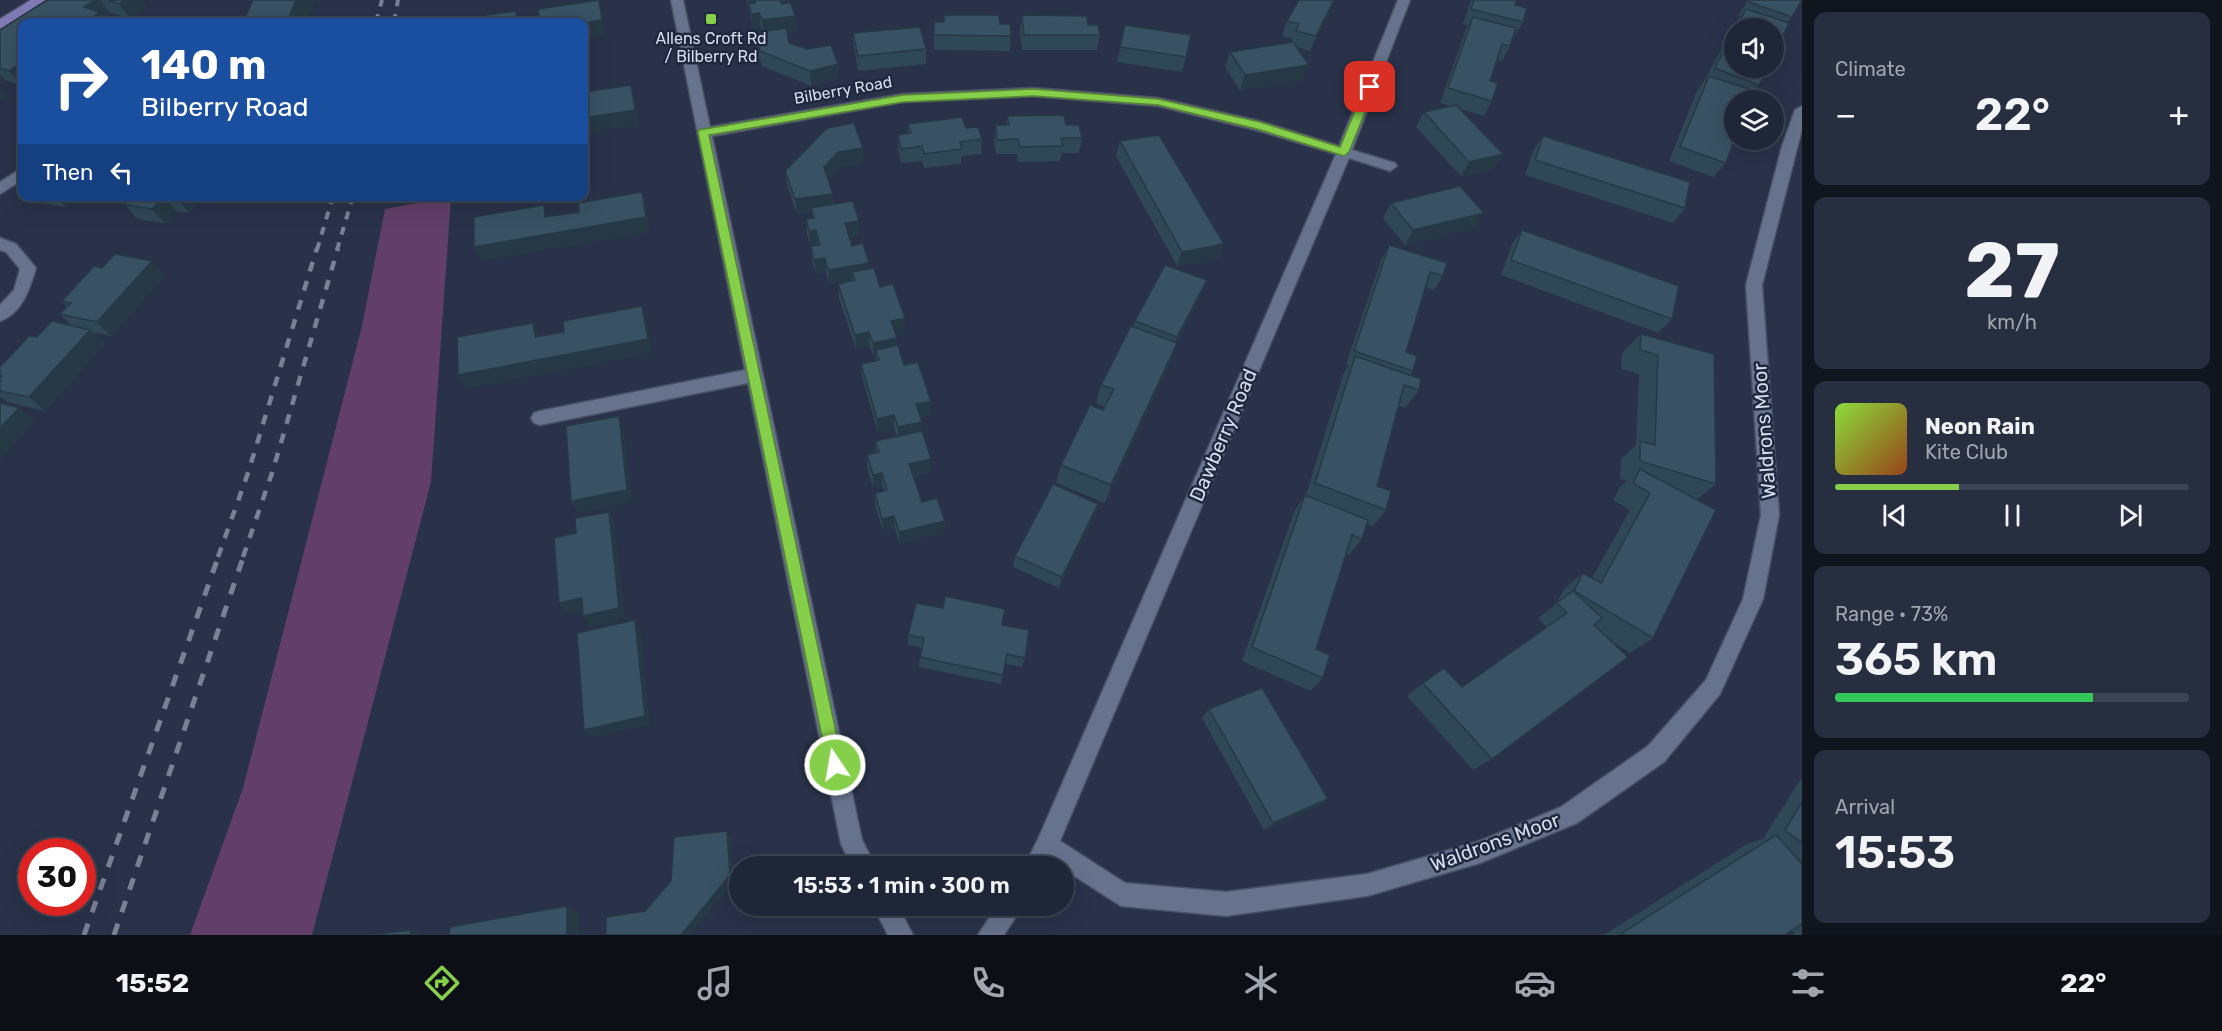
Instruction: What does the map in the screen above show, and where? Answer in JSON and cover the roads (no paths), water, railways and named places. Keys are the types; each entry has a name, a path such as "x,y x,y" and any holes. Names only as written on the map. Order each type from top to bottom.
{"main road":[{"path":"0,25 40,0"}],"street":[{"path":"677,0 835,765 852,844 859,856"},
{"name":"Dawberry Road","path":"1041,856 1344,152 1404,0"},
{"name":"Bilberry Road","path":"703,133 903,98 1034,92 1158,102 1260,126 1390,166"},
{"name":"Waldrons Moor","path":"1047,845 1120,894 1226,904 1367,885 1480,852 1569,814 1656,754 1713,687 1753,599 1770,515 1754,285 1789,146 1802,110"},
{"path":"0,189 18,176"},
{"path":"0,244 11,248 28,268 21,293 0,315"},
{"path":"540,418 753,375"},
{"path":"891,916 901,935"},
{"path":"990,935 1004,916"}],"railway":[{"path":"377,18 382,0"},
{"path":"395,18 398,0"},
{"path":"317,250 332,201"},
{"path":"337,250 352,201"},
{"path":"218,557 248,473 317,248"},
{"path":"243,557 273,470 338,248"},
{"path":"84,935 219,555"},
{"path":"114,935 244,555"}],"place":[{"name":"Allens Croft Rd / Bilberry Rd","path":"711,19"}]}
